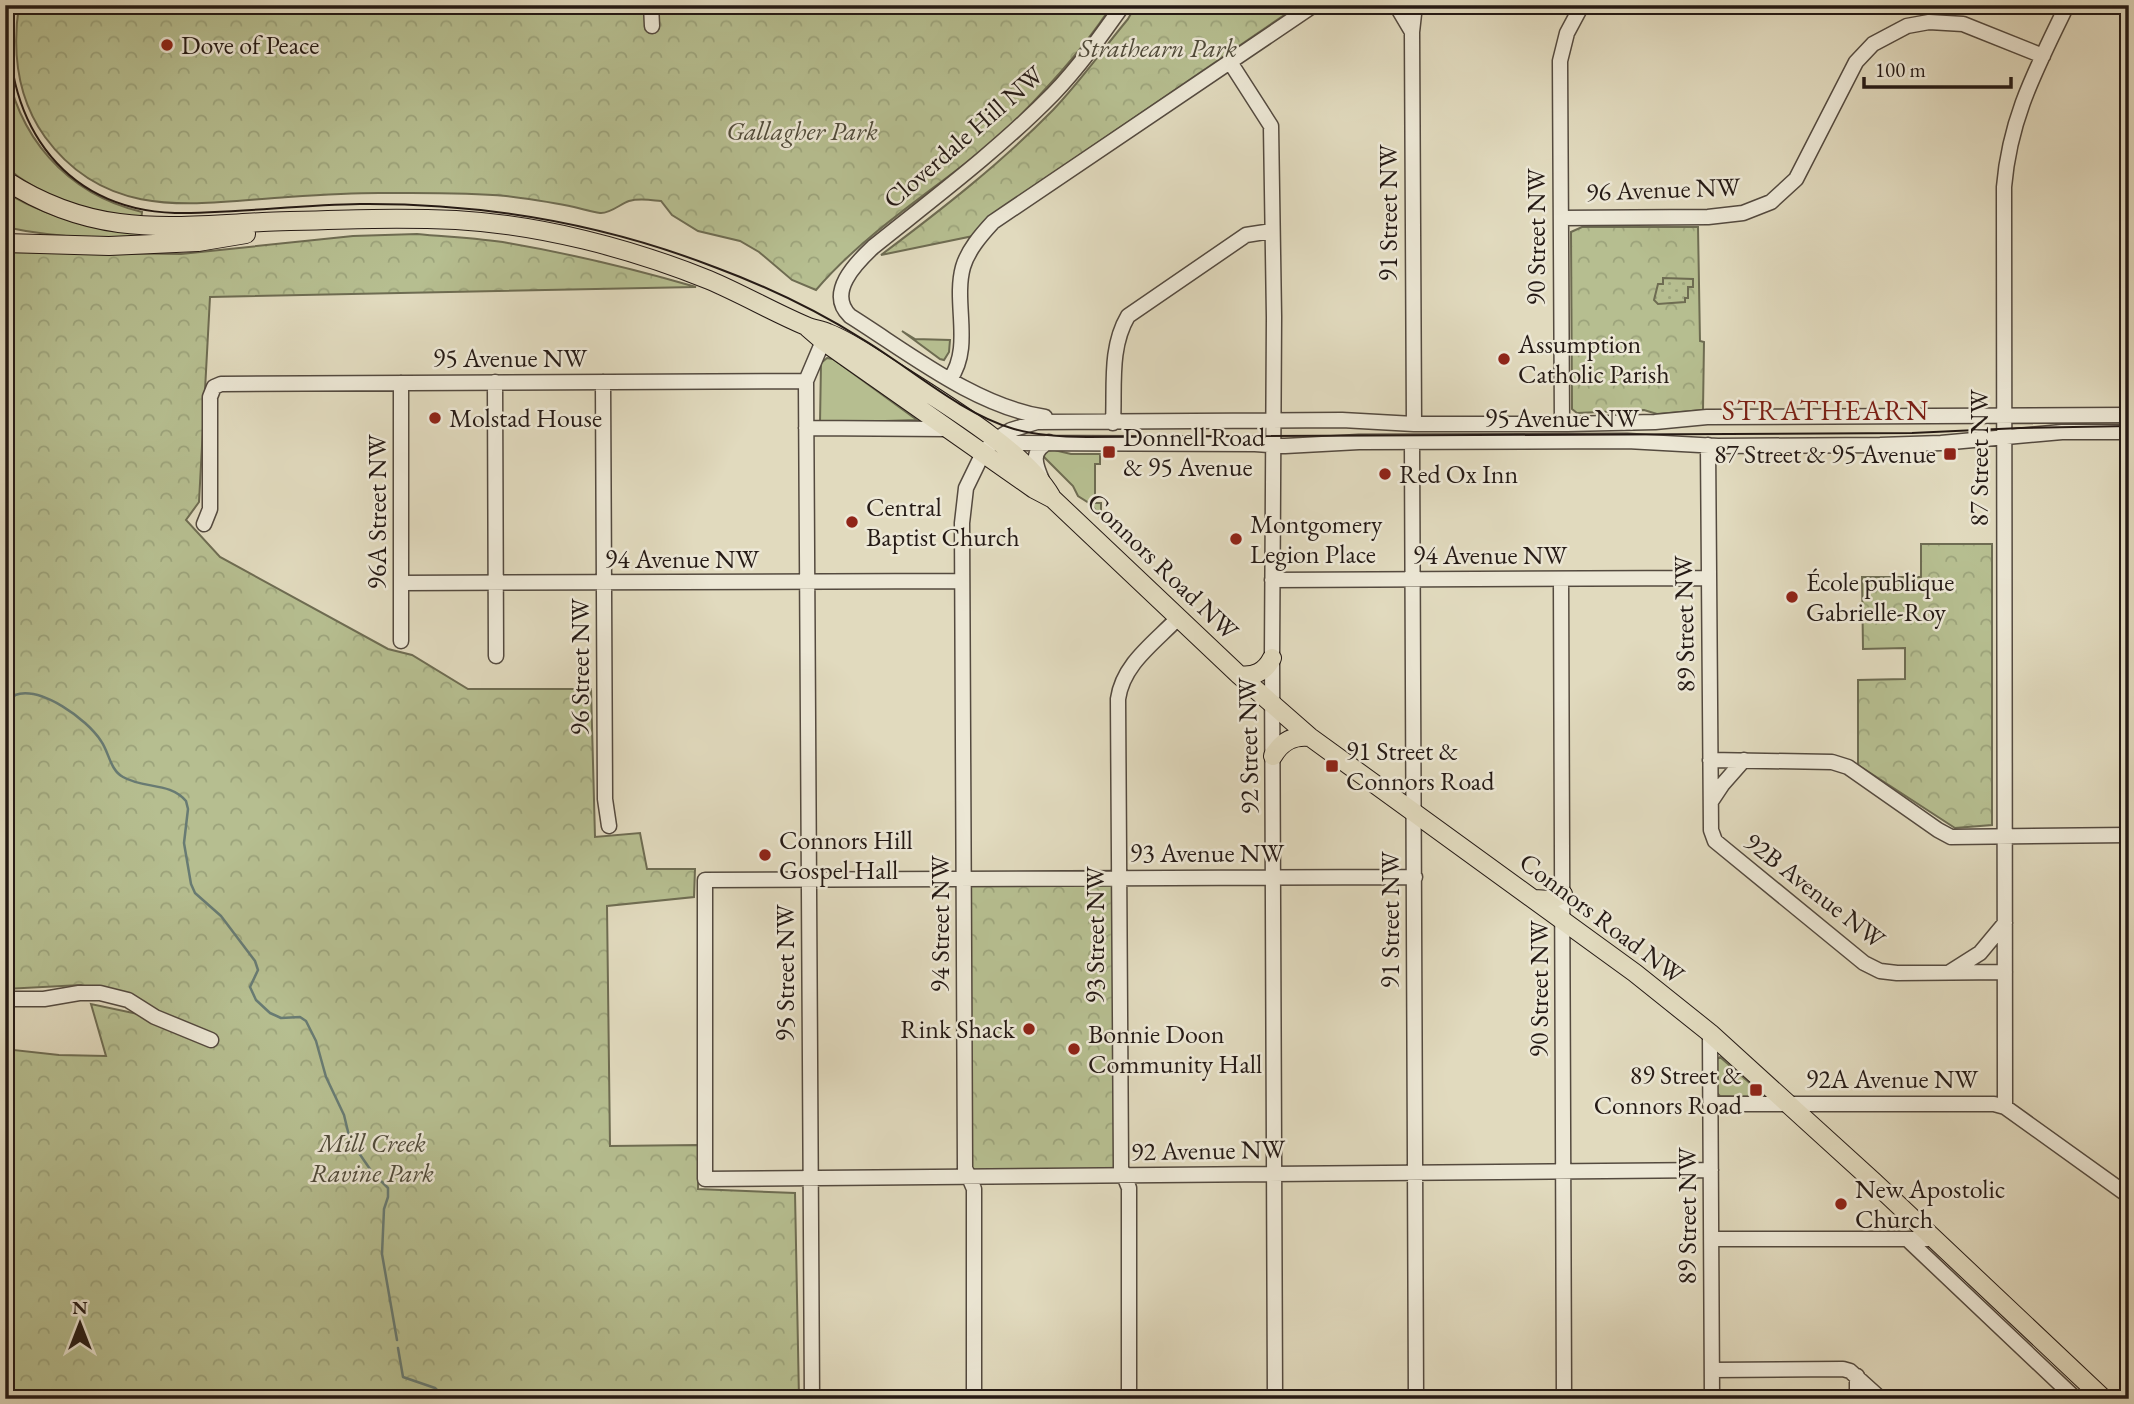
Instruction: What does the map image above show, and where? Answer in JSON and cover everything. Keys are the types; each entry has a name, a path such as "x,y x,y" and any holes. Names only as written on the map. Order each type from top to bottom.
{"main road":[{"name":"Connors Road NW","path":"5,180 51,205 108,222 156,228 373,218 489,223 564,236 630,253 705,279 808,328 829,333 864,353 989,446 1042,481 1053,499 1239,675 1310,737 1563,920 1710,1033 2104,1399"},
{"name":"Connors Road NW","path":"5,243 33,246 109,246 198,242 308,222"},
{"path":"5,232 109,246"},
{"name":"Connors Road NW","path":"808,328 949,429 989,446 1034,489 1053,499"},
{"path":"1239,675 1256,674 1265,668 1272,658"},
{"path":"1273,756 1287,741 1310,737"},
{"path":"1534,899 1551,900 1563,894"}],"street":[{"path":"651,5 652,26"},
{"name":"Cloverdale Hill NW","path":"842,305 842,289 858,262 995,149 1053,93 1086,55 1123,5"},
{"path":"950,379 957,368 958,360 963,267 971,250 993,222 1314,5"},
{"path":"1396,5 1412,32"},
{"name":"91 Street NW","path":"1414,425 1412,32 1415,5"},
{"name":"90 Street NW","path":"1562,424 1562,51 1571,23 1582,5"},
{"name":"87 Street NW","path":"2005,1107 2005,169 2017,114 2067,5"},
{"name":"96 Avenue NW","path":"1561,218 1708,217 1744,213 1771,202 1796,179 1856,62 1873,44 1907,26 1940,21 1963,24 2043,56"},
{"name":"92 Street NW","path":"1230,62 1271,126 1275,1399"},
{"path":"1113,423 1115,349 1119,331 1128,316 1246,235 1272,231"},
{"name":"95 Avenue NW","path":"842,305 850,316 987,400 1033,415 1078,422"},
{"name":"95 Street NW","path":"812,1399 806,381 824,341"},
{"name":"95 Avenue NW","path":"204,524 210,509 210,397 214,387 221,384 806,381"},
{"path":"495,382 496,656"},
{"name":"96 Street NW","path":"603,382 605,799 609,826"},
{"name":"96A Street NW","path":"401,383 401,640"},
{"name":"95 Avenue NW","path":"989,446 1011,430 1030,424 1078,422 1342,420 1414,425 1655,422 1718,417 2129,415"},
{"path":"806,428 949,429"},
{"name":"95 Avenue NW","path":"989,446 1049,442 1305,446 1359,442 1627,441 1708,445 1880,445 2062,432 2129,432"},
{"path":"1042,481 1035,454 1049,442"},
{"name":"91 Street NW","path":"1412,442 1416,1399"},
{"name":"89 Street NW","path":"1708,445 1711,830 1715,841 1722,848"},
{"name":"94 Street NW","path":"974,1399 974,1189 965,1168 963,503 972,471 989,446"},
{"name":"94 Avenue NW","path":"1272,580 1708,578"},
{"name":"90 Street NW","path":"1561,579 1564,1399"},
{"name":"94 Avenue NW","path":"401,583 962,581"},
{"name":"93 Street NW","path":"1129,1399 1129,1188 1121,1168 1119,691 1124,676 1133,663 1178,618"},
{"path":"1710,760 1832,762 1848,767 1938,830 1951,836 2129,835"},
{"path":"1711,802 1744,760"},
{"name":"92B Avenue NW","path":"1722,848 1864,963 1880,971 2005,972"},
{"name":"93 Avenue NW","path":"705,1179 705,880 1415,877"},
{"path":"1948,973 1980,953 2005,923"},
{"path":"5,999 44,999 79,993 100,993 128,1000 155,1017 211,1040"},
{"name":"89 Street NW","path":"1710,1033 1712,1399"},
{"name":"92A Avenue NW","path":"1710,1104 1994,1104 2005,1107 2129,1196"},
{"name":"92 Avenue NW","path":"705,1179 1711,1170"},
{"path":"1711,1239 1934,1239"},
{"path":"1907,1239 2077,1399"},
{"path":"1712,1370 1853,1373 1881,1399"},
{"path":"1853,1373 1857,1399"}],"green space":[{"name":"Gallagher Park","path":"19,5 1112,5 1068,63 1015,121 980,152 874,234 816,290 792,280 759,252 740,241 698,231 672,215 661,201 633,200 600,213 540,201 474,194 356,193 188,203 156,202 126,195 97,184 70,165 45,137 36,122 28,107 19,74 16,40"},
{"name":"Strathearn Park","path":"1136,5 1299,5 996,212 973,236 881,255 970,186 1033,130 1082,77"},
{"path":"5,59 20,113 49,158 68,176 90,191 142,212 141,221 52,196 5,166"},
{"path":"5,192 26,204 69,220 114,229 185,235 185,239 72,237 5,227"},
{"path":"1582,227 1698,227 1700,341 1704,342 1703,410 1657,414 1644,410 1577,413 1572,409 1571,232"},
{"name":"Mill Creek Ravine Park","path":"417,234 532,247 603,262 696,287 210,297 199,502 186,520 220,557 388,649 412,655 468,689 591,689 595,837 640,833 647,869 695,869 694,897 607,906 610,1146 698,1145 698,1189 795,1193 799,1399 11,1399 5,1391 5,1049 59,1055 106,1056 91,1004 152,1017 81,985 5,989 5,252 181,254 353,236"},
{"path":"1663,278 1693,279 1693,287 1688,287 1688,298 1685,298 1685,302 1658,304 1654,300 1658,284 1663,284"},
{"path":"902,331 915,339 950,340 949,352 944,360 940,359"},
{"path":"827,358 833,359 917,420 820,423 821,363"},
{"path":"1046,451 1071,454 1100,454 1100,464 1095,464 1095,503 1101,503 1101,519 1092,505 1078,496 1073,486 1043,455"},
{"path":"1921,544 1992,544 1992,825 1955,828 1858,765 1858,680 1905,679 1905,648 1863,649 1862,577 1921,577"},
{"path":"1113,884 1114,1169 971,1170 969,885"},
{"path":"1720,1057 1760,1092 1758,1097 1720,1096 1717,1093 1716,1060"}],"waterway":[{"path":"11,701 15,695 26,693 62,706 94,732 119,774 131,781 165,788 186,801 188,809 184,843 195,893 221,916 255,961 258,970 250,987 256,1000 270,1013 281,1018 300,1017 306,1021 316,1041 326,1077 344,1115 350,1140 372,1172 388,1188 382,1254 397,1340"},
{"path":"5,718 10,706"},
{"path":"398,1348 403,1377 435,1388 446,1399"}],"tram line":[{"path":"10,5 9,45 15,83 27,118 45,149 69,175 99,195 134,208 175,213 360,204 451,207 542,219 631,239 717,268 792,300 882,351 955,401 994,422 1032,433 1087,437 1912,433 2129,426"}],"place":[{"name":"Dove of Peace","path":"167,45"},
{"name":"Assumption Catholic Parish","path":"1504,359"},
{"name":"Molstad House","path":"435,418"},
{"name":"Donnell Road & 95 Avenue","path":"1109,452"},
{"name":"87 Street & 95 Avenue","path":"1950,454"},
{"name":"Red Ox Inn","path":"1385,474"},
{"name":"Central Baptist Church","path":"852,522"},
{"name":"Montgomery Legion Place","path":"1236,539"},
{"name":"École publique Gabrielle-Roy","path":"1792,597"},
{"name":"91 Street & Connors Road","path":"1332,766"},
{"name":"Connors Hill Gospel Hall","path":"765,855"},
{"name":"Rink Shack","path":"1029,1029"},
{"name":"Bonnie Doon Community Hall","path":"1074,1049"},
{"name":"89 Street & Connors Road","path":"1756,1090"},
{"name":"New Apostolic Church","path":"1841,1204"}],"district":[{"name":"STRATHEARN","path":"1826,410"}]}
